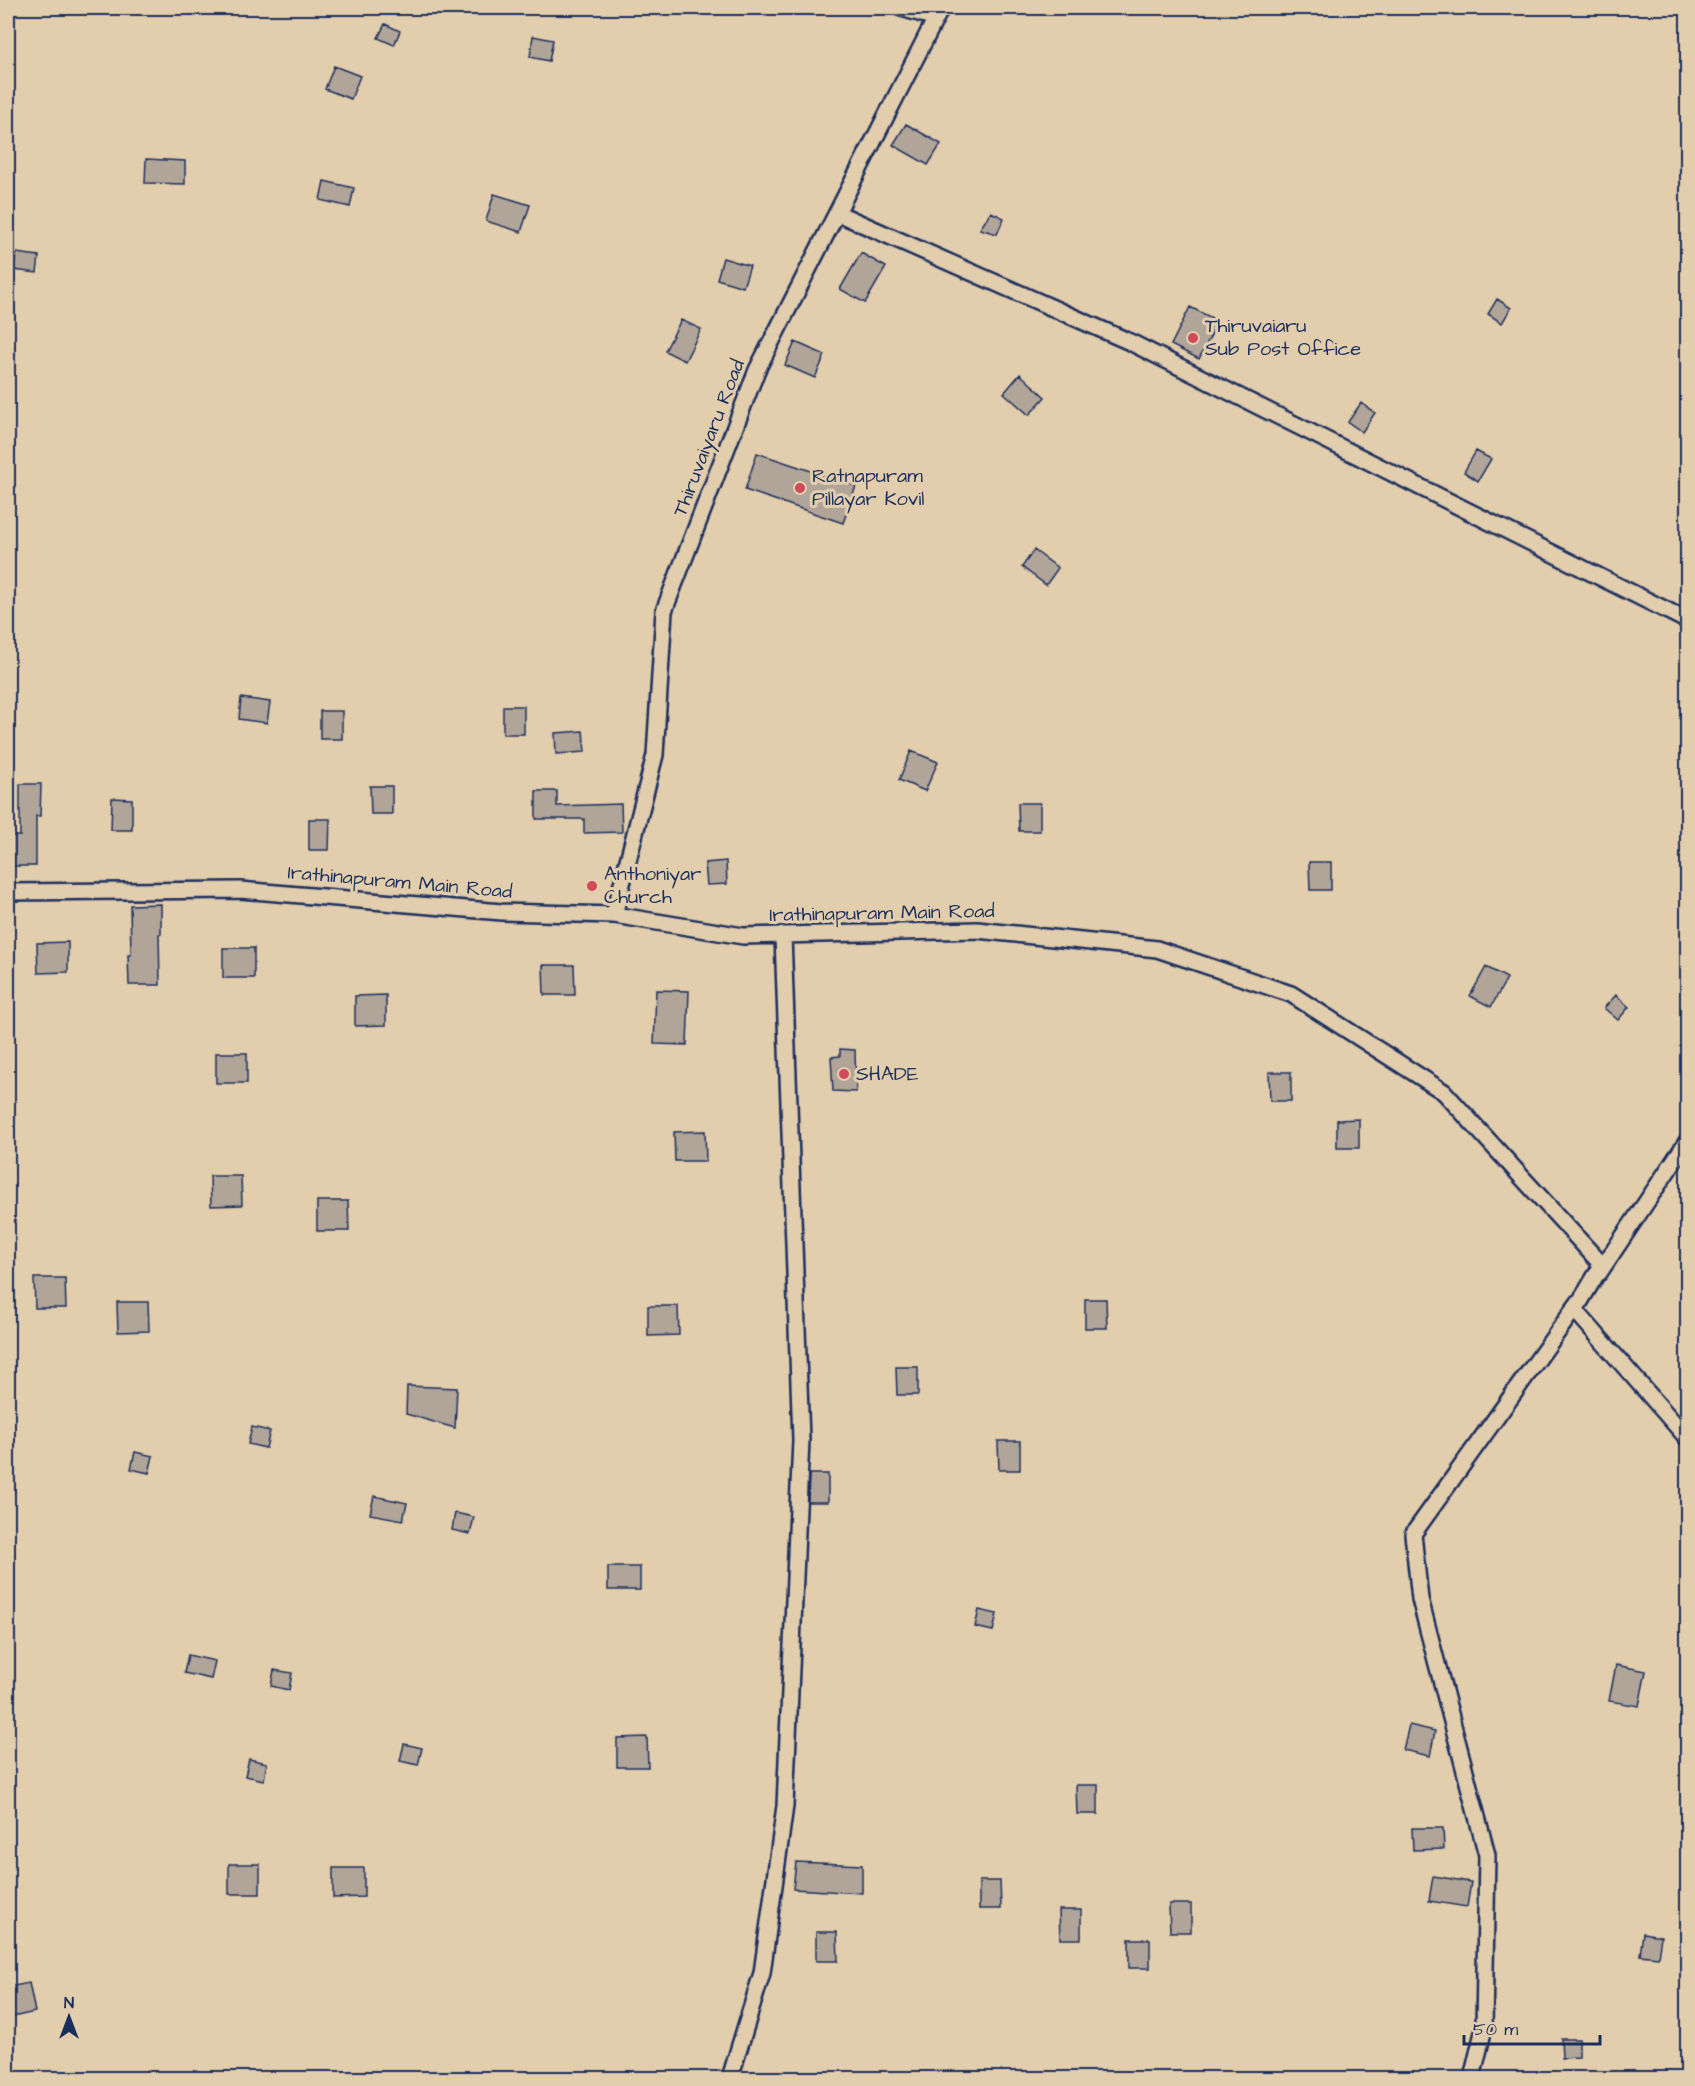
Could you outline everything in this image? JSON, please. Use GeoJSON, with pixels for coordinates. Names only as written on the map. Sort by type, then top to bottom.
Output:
{"type":"FeatureCollection","features":[{"type":"Feature","properties":{"kind":"street"},"geometry":{"type":"LineString","coordinates":[[901,8],[938,13]]}},
{"type":"Feature","properties":{"kind":"street","name":"Thiruvaiyaru Road"},"geometry":{"type":"LineString","coordinates":[[614,915],[655,755],[664,611],[757,370],[938,13]]}},
{"type":"Feature","properties":{"kind":"street"},"geometry":{"type":"LineString","coordinates":[[837,213],[1130,342],[1688,621]]}},
{"type":"Feature","properties":{"kind":"street","name":"Irathinapuram Main Road"},"geometry":{"type":"LineString","coordinates":[[8,892],[240,890],[502,912],[614,915],[742,936],[977,930],[1157,949],[1291,994],[1444,1092],[1602,1265],[1575,1310],[1688,1439]]}},
{"type":"Feature","properties":{"kind":"street"},"geometry":{"type":"LineString","coordinates":[[730,2079],[762,1973],[785,1806],[801,1440],[783,936]]}},
{"type":"Feature","properties":{"kind":"street"},"geometry":{"type":"LineString","coordinates":[[1472,2079],[1484,2028],[1487,1855],[1420,1599],[1413,1534],[1586,1292],[1688,1140]]}},
{"type":"Feature","properties":{"kind":"building"},"geometry":{"type":"Polygon","coordinates":[[[385,24],[400,31],[394,45],[378,38],[385,24]]]}},
{"type":"Feature","properties":{"kind":"building"},"geometry":{"type":"Polygon","coordinates":[[[533,36],[553,40],[549,61],[530,57],[533,36]]]}},
{"type":"Feature","properties":{"kind":"building"},"geometry":{"type":"Polygon","coordinates":[[[334,66],[360,76],[351,99],[325,89],[334,66]]]}},
{"type":"Feature","properties":{"kind":"building"},"geometry":{"type":"Polygon","coordinates":[[[906,124],[941,144],[928,165],[893,145],[906,124]]]}},
{"type":"Feature","properties":{"kind":"building"},"geometry":{"type":"Polygon","coordinates":[[[146,159],[185,161],[185,184],[145,183],[146,159]]]}},
{"type":"Feature","properties":{"kind":"building"},"geometry":{"type":"Polygon","coordinates":[[[324,181],[354,188],[350,207],[320,200],[324,181]]]}},
{"type":"Feature","properties":{"kind":"building"},"geometry":{"type":"Polygon","coordinates":[[[494,194],[530,205],[521,232],[486,221],[494,194]]]}},
{"type":"Feature","properties":{"kind":"building"},"geometry":{"type":"Polygon","coordinates":[[[991,212],[1004,218],[997,234],[980,229],[991,212]]]}},
{"type":"Feature","properties":{"kind":"building"},"geometry":{"type":"Polygon","coordinates":[[[16,253],[39,256],[37,273],[14,270],[16,253]]]}},
{"type":"Feature","properties":{"kind":"building"},"geometry":{"type":"Polygon","coordinates":[[[861,253],[886,267],[865,303],[840,289],[861,253]]]}},
{"type":"Feature","properties":{"kind":"building"},"geometry":{"type":"Polygon","coordinates":[[[723,258],[750,266],[743,287],[717,279],[723,258]]]}},
{"type":"Feature","properties":{"kind":"building"},"geometry":{"type":"Polygon","coordinates":[[[1497,299],[1511,308],[1502,323],[1488,314],[1497,299]]]}},
{"type":"Feature","properties":{"kind":"building"},"geometry":{"type":"Polygon","coordinates":[[[1190,307],[1218,321],[1199,359],[1171,345],[1190,307]]]}},
{"type":"Feature","properties":{"kind":"building"},"geometry":{"type":"Polygon","coordinates":[[[681,320],[701,329],[685,361],[665,351],[681,320]]]}},
{"type":"Feature","properties":{"kind":"building"},"geometry":{"type":"Polygon","coordinates":[[[795,342],[825,355],[815,378],[785,365],[795,342]]]}},
{"type":"Feature","properties":{"kind":"building"},"geometry":{"type":"Polygon","coordinates":[[[1020,374],[1045,397],[1029,415],[1004,393],[1020,374]]]}},
{"type":"Feature","properties":{"kind":"building"},"geometry":{"type":"Polygon","coordinates":[[[1361,403],[1375,413],[1362,432],[1348,422],[1361,403]]]}},
{"type":"Feature","properties":{"kind":"building"},"geometry":{"type":"Polygon","coordinates":[[[1476,451],[1491,459],[1478,481],[1464,472],[1476,451]]]}},
{"type":"Feature","properties":{"kind":"building","name":"Ratnapuram Pillayar Kovil"},"geometry":{"type":"Polygon","coordinates":[[[757,453],[856,486],[843,523],[745,490],[757,453]]]}},
{"type":"Feature","properties":{"kind":"building"},"geometry":{"type":"Polygon","coordinates":[[[1034,550],[1058,568],[1046,585],[1022,567],[1034,550]]]}},
{"type":"Feature","properties":{"kind":"building"},"geometry":{"type":"Polygon","coordinates":[[[241,698],[270,702],[267,723],[239,719],[241,698]]]}},
{"type":"Feature","properties":{"kind":"building"},"geometry":{"type":"Polygon","coordinates":[[[503,706],[524,706],[524,734],[503,734],[503,706]]]}},
{"type":"Feature","properties":{"kind":"building"},"geometry":{"type":"Polygon","coordinates":[[[320,711],[342,711],[342,739],[320,739],[320,711]]]}},
{"type":"Feature","properties":{"kind":"building"},"geometry":{"type":"Polygon","coordinates":[[[583,731],[585,752],[556,754],[555,733],[583,731]]]}},
{"type":"Feature","properties":{"kind":"building"},"geometry":{"type":"Polygon","coordinates":[[[911,751],[938,762],[925,791],[899,780],[911,751]]]}},
{"type":"Feature","properties":{"kind":"building"},"geometry":{"type":"Polygon","coordinates":[[[20,784],[41,784],[40,816],[36,816],[36,866],[8,866],[8,836],[20,836],[20,784]]]}},
{"type":"Feature","properties":{"kind":"building"},"geometry":{"type":"Polygon","coordinates":[[[370,786],[392,786],[392,814],[371,814],[370,786]]]}},
{"type":"Feature","properties":{"kind":"building"},"geometry":{"type":"Polygon","coordinates":[[[536,791],[557,791],[557,806],[621,804],[622,832],[584,833],[584,819],[536,819],[536,791]]]}},
{"type":"Feature","properties":{"kind":"building"},"geometry":{"type":"Polygon","coordinates":[[[112,798],[132,799],[132,830],[111,830],[112,798]]]}},
{"type":"Feature","properties":{"kind":"building"},"geometry":{"type":"Polygon","coordinates":[[[1018,803],[1040,803],[1040,831],[1019,831],[1018,803]]]}},
{"type":"Feature","properties":{"kind":"building"},"geometry":{"type":"Polygon","coordinates":[[[309,819],[330,819],[329,850],[309,850],[309,819]]]}},
{"type":"Feature","properties":{"kind":"building"},"geometry":{"type":"Polygon","coordinates":[[[726,861],[727,884],[707,885],[705,863],[726,861]]]}},
{"type":"Feature","properties":{"kind":"building"},"geometry":{"type":"Polygon","coordinates":[[[1309,862],[1331,862],[1331,890],[1310,890],[1309,862]]]}},
{"type":"Feature","properties":{"kind":"building"},"geometry":{"type":"Polygon","coordinates":[[[161,904],[160,985],[129,985],[130,905],[161,904]]]}},
{"type":"Feature","properties":{"kind":"building"},"geometry":{"type":"Polygon","coordinates":[[[68,942],[68,972],[38,973],[37,943],[68,942]]]}},
{"type":"Feature","properties":{"kind":"building"},"geometry":{"type":"Polygon","coordinates":[[[223,948],[254,948],[254,978],[223,978],[223,948]]]}},
{"type":"Feature","properties":{"kind":"building"},"geometry":{"type":"Polygon","coordinates":[[[543,965],[574,965],[575,995],[544,995],[543,965]]]}},
{"type":"Feature","properties":{"kind":"building"},"geometry":{"type":"Polygon","coordinates":[[[1486,967],[1507,978],[1491,1007],[1470,996],[1486,967]]]}},
{"type":"Feature","properties":{"kind":"building"},"geometry":{"type":"Polygon","coordinates":[[[656,990],[689,991],[687,1045],[654,1044],[656,990]]]}},
{"type":"Feature","properties":{"kind":"building"},"geometry":{"type":"Polygon","coordinates":[[[386,995],[386,1025],[355,1026],[355,996],[386,995]]]}},
{"type":"Feature","properties":{"kind":"building"},"geometry":{"type":"Polygon","coordinates":[[[1616,995],[1629,1007],[1618,1020],[1604,1008],[1616,995]]]}},
{"type":"Feature","properties":{"kind":"building","name":"SHADE"},"geometry":{"type":"Polygon","coordinates":[[[840,1049],[855,1050],[856,1092],[833,1091],[831,1057],[840,1056],[840,1049]]]}},
{"type":"Feature","properties":{"kind":"building"},"geometry":{"type":"Polygon","coordinates":[[[216,1053],[247,1053],[247,1083],[216,1083],[216,1053]]]}},
{"type":"Feature","properties":{"kind":"building"},"geometry":{"type":"Polygon","coordinates":[[[1269,1072],[1291,1072],[1291,1101],[1270,1101],[1269,1072]]]}},
{"type":"Feature","properties":{"kind":"building"},"geometry":{"type":"Polygon","coordinates":[[[1359,1119],[1359,1148],[1337,1148],[1337,1120],[1359,1119]]]}},
{"type":"Feature","properties":{"kind":"building"},"geometry":{"type":"Polygon","coordinates":[[[705,1131],[706,1161],[675,1161],[674,1132],[705,1131]]]}},
{"type":"Feature","properties":{"kind":"building"},"geometry":{"type":"Polygon","coordinates":[[[210,1176],[241,1176],[242,1205],[211,1206],[210,1176]]]}},
{"type":"Feature","properties":{"kind":"building"},"geometry":{"type":"Polygon","coordinates":[[[317,1201],[348,1201],[349,1231],[317,1231],[317,1201]]]}},
{"type":"Feature","properties":{"kind":"building"},"geometry":{"type":"Polygon","coordinates":[[[34,1278],[65,1278],[66,1308],[35,1308],[34,1278]]]}},
{"type":"Feature","properties":{"kind":"building"},"geometry":{"type":"Polygon","coordinates":[[[1085,1299],[1106,1299],[1107,1328],[1085,1328],[1085,1299]]]}},
{"type":"Feature","properties":{"kind":"building"},"geometry":{"type":"Polygon","coordinates":[[[117,1302],[148,1302],[149,1331],[118,1332],[117,1302]]]}},
{"type":"Feature","properties":{"kind":"building"},"geometry":{"type":"Polygon","coordinates":[[[648,1306],[678,1306],[679,1335],[648,1336],[648,1306]]]}},
{"type":"Feature","properties":{"kind":"building"},"geometry":{"type":"Polygon","coordinates":[[[896,1367],[918,1367],[918,1395],[897,1395],[896,1367]]]}},
{"type":"Feature","properties":{"kind":"building"},"geometry":{"type":"Polygon","coordinates":[[[407,1386],[457,1388],[455,1428],[406,1414],[407,1386]]]}},
{"type":"Feature","properties":{"kind":"building"},"geometry":{"type":"Polygon","coordinates":[[[252,1427],[270,1431],[266,1448],[248,1444],[252,1427]]]}},
{"type":"Feature","properties":{"kind":"building"},"geometry":{"type":"Polygon","coordinates":[[[998,1441],[1020,1441],[1020,1470],[999,1470],[998,1441]]]}},
{"type":"Feature","properties":{"kind":"building"},"geometry":{"type":"Polygon","coordinates":[[[135,1452],[153,1456],[149,1473],[131,1469],[135,1452]]]}},
{"type":"Feature","properties":{"kind":"building"},"geometry":{"type":"Polygon","coordinates":[[[809,1474],[828,1474],[828,1502],[808,1502],[809,1474]]]}},
{"type":"Feature","properties":{"kind":"building"},"geometry":{"type":"Polygon","coordinates":[[[374,1496],[407,1503],[403,1520],[370,1514],[374,1496]]]}},
{"type":"Feature","properties":{"kind":"building"},"geometry":{"type":"Polygon","coordinates":[[[455,1513],[474,1517],[470,1534],[452,1530],[455,1513]]]}},
{"type":"Feature","properties":{"kind":"building"},"geometry":{"type":"Polygon","coordinates":[[[608,1567],[640,1567],[640,1590],[608,1590],[608,1567]]]}},
{"type":"Feature","properties":{"kind":"building"},"geometry":{"type":"Polygon","coordinates":[[[979,1610],[997,1614],[993,1631],[975,1627],[979,1610]]]}},
{"type":"Feature","properties":{"kind":"building"},"geometry":{"type":"Polygon","coordinates":[[[188,1655],[215,1661],[211,1679],[184,1673],[188,1655]]]}},
{"type":"Feature","properties":{"kind":"building"},"geometry":{"type":"Polygon","coordinates":[[[1616,1665],[1646,1671],[1639,1706],[1609,1701],[1616,1665]]]}},
{"type":"Feature","properties":{"kind":"building"},"geometry":{"type":"Polygon","coordinates":[[[274,1670],[292,1673],[289,1690],[271,1686],[274,1670]]]}},
{"type":"Feature","properties":{"kind":"building"},"geometry":{"type":"Polygon","coordinates":[[[1409,1725],[1435,1731],[1430,1756],[1403,1750],[1409,1725]]]}},
{"type":"Feature","properties":{"kind":"building"},"geometry":{"type":"Polygon","coordinates":[[[647,1737],[648,1767],[617,1767],[617,1738],[647,1737]]]}},
{"type":"Feature","properties":{"kind":"building"},"geometry":{"type":"Polygon","coordinates":[[[404,1744],[422,1748],[418,1765],[400,1761],[404,1744]]]}},
{"type":"Feature","properties":{"kind":"building"},"geometry":{"type":"Polygon","coordinates":[[[249,1759],[267,1763],[264,1780],[245,1776],[249,1759]]]}},
{"type":"Feature","properties":{"kind":"building"},"geometry":{"type":"Polygon","coordinates":[[[1076,1785],[1098,1785],[1098,1814],[1077,1814],[1076,1785]]]}},
{"type":"Feature","properties":{"kind":"building"},"geometry":{"type":"Polygon","coordinates":[[[1412,1828],[1443,1828],[1444,1849],[1413,1850],[1412,1828]]]}},
{"type":"Feature","properties":{"kind":"building"},"geometry":{"type":"Polygon","coordinates":[[[796,1862],[862,1865],[862,1893],[793,1889],[796,1862]]]}},
{"type":"Feature","properties":{"kind":"building"},"geometry":{"type":"Polygon","coordinates":[[[229,1864],[260,1864],[260,1894],[229,1894],[229,1864]]]}},
{"type":"Feature","properties":{"kind":"building"},"geometry":{"type":"Polygon","coordinates":[[[333,1868],[364,1868],[364,1897],[333,1898],[333,1868]]]}},
{"type":"Feature","properties":{"kind":"building"},"geometry":{"type":"Polygon","coordinates":[[[1433,1876],[1471,1882],[1467,1907],[1429,1901],[1433,1876]]]}},
{"type":"Feature","properties":{"kind":"building"},"geometry":{"type":"Polygon","coordinates":[[[979,1881],[1000,1881],[1001,1909],[979,1909],[979,1881]]]}},
{"type":"Feature","properties":{"kind":"building"},"geometry":{"type":"Polygon","coordinates":[[[1169,1904],[1191,1904],[1191,1932],[1170,1932],[1169,1904]]]}},
{"type":"Feature","properties":{"kind":"building"},"geometry":{"type":"Polygon","coordinates":[[[1059,1910],[1081,1910],[1081,1939],[1060,1939],[1059,1910]]]}},
{"type":"Feature","properties":{"kind":"building"},"geometry":{"type":"Polygon","coordinates":[[[816,1932],[837,1932],[838,1961],[816,1961],[816,1932]]]}},
{"type":"Feature","properties":{"kind":"building"},"geometry":{"type":"Polygon","coordinates":[[[1643,1933],[1661,1936],[1658,1957],[1640,1955],[1643,1933]]]}},
{"type":"Feature","properties":{"kind":"building"},"geometry":{"type":"Polygon","coordinates":[[[1129,1939],[1150,1939],[1150,1968],[1129,1968],[1129,1939]]]}},
{"type":"Feature","properties":{"kind":"building"},"geometry":{"type":"Polygon","coordinates":[[[29,1983],[35,2012],[8,2018],[8,1987],[29,1983]]]}},
{"type":"Feature","properties":{"kind":"building"},"geometry":{"type":"Polygon","coordinates":[[[1561,2039],[1579,2039],[1579,2057],[1562,2058],[1561,2039]]]}},
{"type":"Feature","properties":{"kind":"place","name":"Thiruvaiaru Sub Post Office"},"geometry":{"type":"Point","coordinates":[1193,338]}},
{"type":"Feature","properties":{"kind":"place","name":"Ratnapuram Pillayar Kovil"},"geometry":{"type":"Point","coordinates":[800,488]}},
{"type":"Feature","properties":{"kind":"place","name":"Anthoniyar Church"},"geometry":{"type":"Point","coordinates":[592,886]}},
{"type":"Feature","properties":{"kind":"place","name":"SHADE"},"geometry":{"type":"Point","coordinates":[844,1074]}}]}
